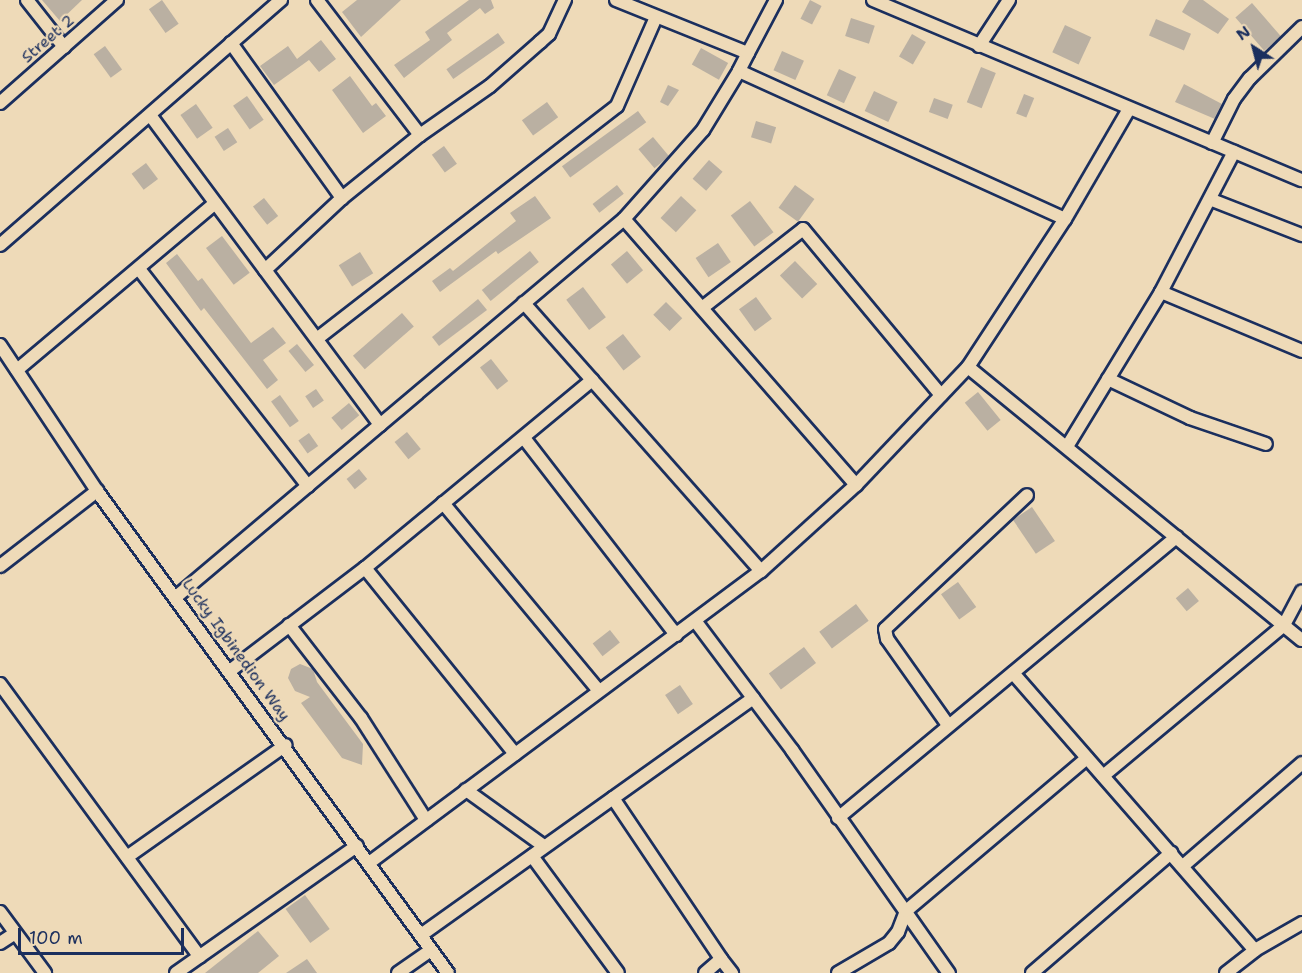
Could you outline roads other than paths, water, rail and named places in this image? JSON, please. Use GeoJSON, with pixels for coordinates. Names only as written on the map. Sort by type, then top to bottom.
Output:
{"type":"FeatureCollection","features":[{"type":"Feature","properties":{"kind":"street"},"geometry":{"type":"LineString","coordinates":[[27,0],[64,47]]}},
{"type":"Feature","properties":{"kind":"street","name":"Street 2"},"geometry":{"type":"LineString","coordinates":[[0,103],[117,0]]}},
{"type":"Feature","properties":{"kind":"street"},"geometry":{"type":"LineString","coordinates":[[0,245],[281,0]]}},
{"type":"Feature","properties":{"kind":"street"},"geometry":{"type":"LineString","coordinates":[[317,0],[420,135]]}},
{"type":"Feature","properties":{"kind":"street"},"geometry":{"type":"LineString","coordinates":[[265,270],[342,198],[420,135],[490,86],[549,34],[565,0]]}},
{"type":"Feature","properties":{"kind":"street"},"geometry":{"type":"LineString","coordinates":[[616,0],[748,53]]}},
{"type":"Feature","properties":{"kind":"street"},"geometry":{"type":"LineString","coordinates":[[176,597],[624,219],[703,130],[739,71],[776,0]]}},
{"type":"Feature","properties":{"kind":"street"},"geometry":{"type":"LineString","coordinates":[[873,0],[1302,180]]}},
{"type":"Feature","properties":{"kind":"street"},"geometry":{"type":"LineString","coordinates":[[980,46],[1009,0]]}},
{"type":"Feature","properties":{"kind":"street"},"geometry":{"type":"LineString","coordinates":[[318,338],[617,106],[656,17]]}},
{"type":"Feature","properties":{"kind":"street"},"geometry":{"type":"LineString","coordinates":[[1212,143],[1234,99],[1250,78],[1302,27]]}},
{"type":"Feature","properties":{"kind":"street"},"geometry":{"type":"LineString","coordinates":[[231,43],[342,198]]}},
{"type":"Feature","properties":{"kind":"street"},"geometry":{"type":"LineString","coordinates":[[739,71],[1065,219]]}},
{"type":"Feature","properties":{"kind":"street"},"geometry":{"type":"LineString","coordinates":[[369,862],[696,622],[761,571],[856,485],[968,367],[1065,219],[1129,108]]}},
{"type":"Feature","properties":{"kind":"street"},"geometry":{"type":"LineString","coordinates":[[150,115],[318,338],[380,425]]}},
{"type":"Feature","properties":{"kind":"street"},"geometry":{"type":"LineString","coordinates":[[1068,445],[1161,292],[1212,200],[1234,152]]}},
{"type":"Feature","properties":{"kind":"street"},"geometry":{"type":"LineString","coordinates":[[1212,200],[1302,235]]}},
{"type":"Feature","properties":{"kind":"street"},"geometry":{"type":"LineString","coordinates":[[17,370],[216,203]]}},
{"type":"Feature","properties":{"kind":"street"},"geometry":{"type":"LineString","coordinates":[[624,219],[856,485]]}},
{"type":"Feature","properties":{"kind":"street"},"geometry":{"type":"LineString","coordinates":[[702,308],[803,229],[941,395]]}},
{"type":"Feature","properties":{"kind":"street"},"geometry":{"type":"LineString","coordinates":[[139,269],[308,486]]}},
{"type":"Feature","properties":{"kind":"street"},"geometry":{"type":"LineString","coordinates":[[1161,292],[1302,351]]}},
{"type":"Feature","properties":{"kind":"street"},"geometry":{"type":"LineString","coordinates":[[524,303],[761,571]]}},
{"type":"Feature","properties":{"kind":"street","name":"Lucky Igbinedion Way"},"geometry":{"type":"LineString","coordinates":[[0,345],[98,491],[231,670],[448,973]]}},
{"type":"Feature","properties":{"kind":"street"},"geometry":{"type":"LineString","coordinates":[[968,367],[1068,445],[1302,640]]}},
{"type":"Feature","properties":{"kind":"street"},"geometry":{"type":"LineString","coordinates":[[1108,379],[1190,418],[1266,444]]}},
{"type":"Feature","properties":{"kind":"street"},"geometry":{"type":"LineString","coordinates":[[231,670],[365,568],[592,380]]}},
{"type":"Feature","properties":{"kind":"street"},"geometry":{"type":"LineString","coordinates":[[524,438],[676,635]]}},
{"type":"Feature","properties":{"kind":"street"},"geometry":{"type":"LineString","coordinates":[[0,566],[98,491]]}},
{"type":"Feature","properties":{"kind":"street"},"geometry":{"type":"LineString","coordinates":[[948,725],[887,639],[885,629],[1027,495]]}},
{"type":"Feature","properties":{"kind":"street"},"geometry":{"type":"LineString","coordinates":[[443,503],[599,691]]}},
{"type":"Feature","properties":{"kind":"street"},"geometry":{"type":"LineString","coordinates":[[838,818],[1176,537]]}},
{"type":"Feature","properties":{"kind":"street"},"geometry":{"type":"LineString","coordinates":[[365,568],[515,754]]}},
{"type":"Feature","properties":{"kind":"street"},"geometry":{"type":"LineString","coordinates":[[1103,776],[1284,625],[1302,591]]}},
{"type":"Feature","properties":{"kind":"street"},"geometry":{"type":"LineString","coordinates":[[696,622],[753,698],[949,973]]}},
{"type":"Feature","properties":{"kind":"street"},"geometry":{"type":"LineString","coordinates":[[290,625],[362,718],[426,820]]}},
{"type":"Feature","properties":{"kind":"street"},"geometry":{"type":"LineString","coordinates":[[1013,673],[1184,865],[1255,950]]}},
{"type":"Feature","properties":{"kind":"street"},"geometry":{"type":"LineString","coordinates":[[0,684],[200,957]]}},
{"type":"Feature","properties":{"kind":"street"},"geometry":{"type":"LineString","coordinates":[[421,935],[753,698]]}},
{"type":"Feature","properties":{"kind":"street"},"geometry":{"type":"LineString","coordinates":[[127,857],[286,746]]}},
{"type":"Feature","properties":{"kind":"street"},"geometry":{"type":"LineString","coordinates":[[838,973],[889,943],[898,932],[906,912],[1087,758]]}},
{"type":"Feature","properties":{"kind":"street"},"geometry":{"type":"LineString","coordinates":[[1184,865],[1302,764]]}},
{"type":"Feature","properties":{"kind":"street"},"geometry":{"type":"LineString","coordinates":[[466,790],[544,846]]}},
{"type":"Feature","properties":{"kind":"street"},"geometry":{"type":"LineString","coordinates":[[613,798],[732,973]]}},
{"type":"Feature","properties":{"kind":"street"},"geometry":{"type":"LineString","coordinates":[[176,973],[357,846]]}},
{"type":"Feature","properties":{"kind":"street"},"geometry":{"type":"LineString","coordinates":[[1032,973],[1171,853]]}},
{"type":"Feature","properties":{"kind":"street"},"geometry":{"type":"LineString","coordinates":[[532,856],[618,973]]}},
{"type":"Feature","properties":{"kind":"street"},"geometry":{"type":"LineString","coordinates":[[0,912],[45,973]]}},
{"type":"Feature","properties":{"kind":"street"},"geometry":{"type":"LineString","coordinates":[[1226,973],[1255,950],[1302,923]]}},
{"type":"Feature","properties":{"kind":"street"},"geometry":{"type":"LineString","coordinates":[[0,943],[14,934]]}},
{"type":"Feature","properties":{"kind":"street"},"geometry":{"type":"LineString","coordinates":[[398,973],[431,950]]}},
{"type":"Feature","properties":{"kind":"street"},"geometry":{"type":"LineString","coordinates":[[705,973],[722,959]]}}]}
